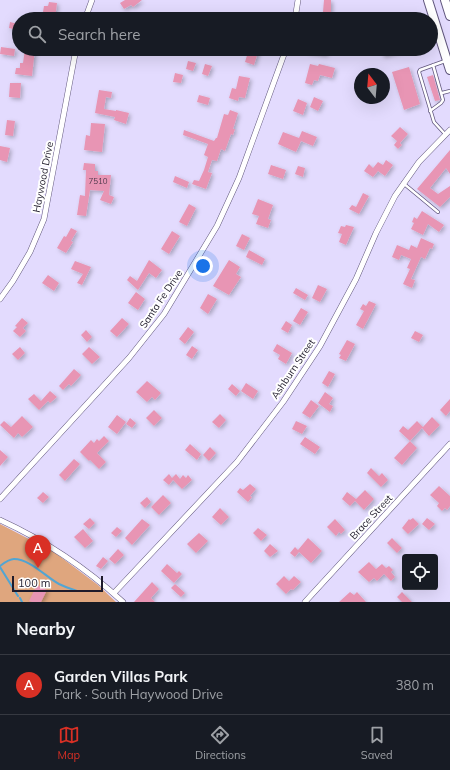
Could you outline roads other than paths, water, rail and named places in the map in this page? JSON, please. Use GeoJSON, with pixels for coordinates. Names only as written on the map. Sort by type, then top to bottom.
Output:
{"type":"FeatureCollection","features":[{"type":"Feature","properties":{"kind":"main road"},"geometry":{"type":"LineString","coordinates":[[428,0],[432,12]]}},
{"type":"Feature","properties":{"kind":"main road"},"geometry":{"type":"LineString","coordinates":[[438,30],[448,59],[450,70]]}},
{"type":"Feature","properties":{"kind":"street"},"geometry":{"type":"LineString","coordinates":[[88,12],[92,0]]}},
{"type":"Feature","properties":{"kind":"street"},"geometry":{"type":"LineString","coordinates":[[296,12],[298,0]]}},
{"type":"Feature","properties":{"kind":"street","name":"Haywood Drive"},"geometry":{"type":"LineString","coordinates":[[0,299],[13,281],[30,252],[44,219],[75,56]]}},
{"type":"Feature","properties":{"kind":"street","name":"Santa Fe Drive"},"geometry":{"type":"LineString","coordinates":[[0,499],[129,358],[164,314],[217,226],[239,178],[283,56]]}},
{"type":"Feature","properties":{"kind":"street","name":"Ashburn Street"},"geometry":{"type":"LineString","coordinates":[[114,593],[236,462],[283,402],[320,346],[356,279],[376,233],[395,196],[419,162],[448,132]]}},
{"type":"Feature","properties":{"kind":"street","name":"Brace Street"},"geometry":{"type":"LineString","coordinates":[[305,602],[450,444]]}},
{"type":"Feature","properties":{"kind":"street"},"geometry":{"type":"LineString","coordinates":[[0,520],[25,531],[62,553],[88,571],[124,602]]}},
{"type":"Feature","properties":{"kind":"lane"},"geometry":{"type":"LineString","coordinates":[[448,59],[420,70],[419,72],[434,122],[448,132]]}},
{"type":"Feature","properties":{"kind":"lane"},"geometry":{"type":"LineString","coordinates":[[430,111],[443,100],[433,65]]}},
{"type":"Feature","properties":{"kind":"lane"},"geometry":{"type":"LineString","coordinates":[[442,93],[450,91]]}},
{"type":"Feature","properties":{"kind":"lane"},"geometry":{"type":"LineString","coordinates":[[403,183],[438,212]]}},
{"type":"Feature","properties":{"kind":"waterway"},"geometry":{"type":"LineString","coordinates":[[0,566],[10,560],[20,560],[32,565],[59,584],[77,591]]}},
{"type":"Feature","properties":{"kind":"waterway"},"geometry":{"type":"LineString","coordinates":[[0,567],[18,596]]}},
{"type":"Feature","properties":{"kind":"waterway"},"geometry":{"type":"LineString","coordinates":[[20,598],[22,602]]}},
{"type":"Feature","properties":{"kind":"place","name":"Garden Villas Park"},"geometry":{"type":"Point","coordinates":[38,568]}}]}
